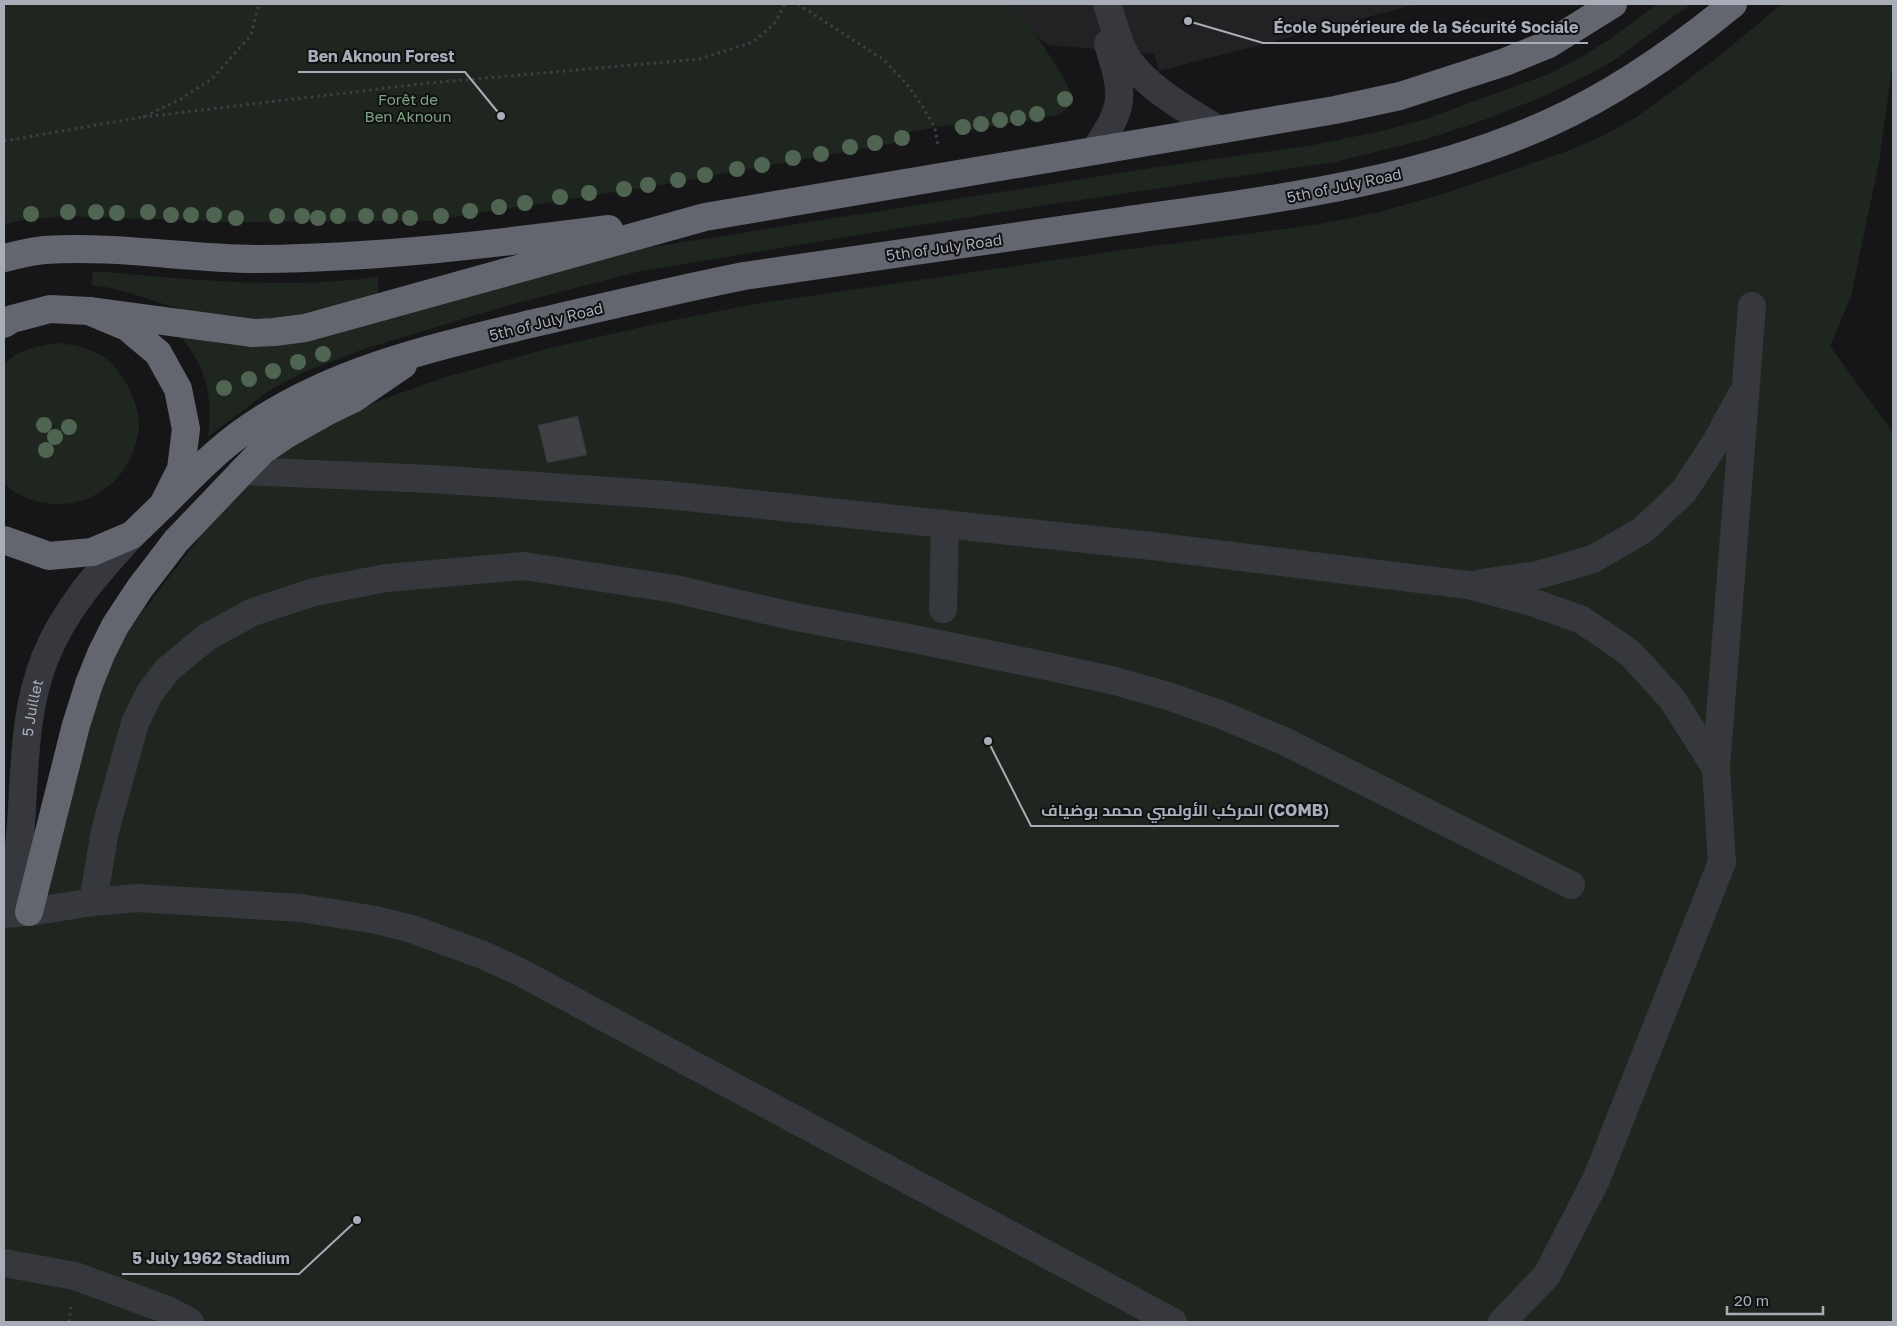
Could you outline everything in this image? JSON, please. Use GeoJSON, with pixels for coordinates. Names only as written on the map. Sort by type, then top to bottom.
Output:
{"type":"FeatureCollection","features":[{"type":"Feature","properties":{"kind":"highway"},"geometry":{"type":"LineString","coordinates":[[4,258],[44,250],[125,251],[258,259],[362,256],[510,242],[705,217],[1334,110],[1400,96],[1504,62],[1549,44],[1613,4]]}},
{"type":"Feature","properties":{"kind":"highway","name":"5th of July Road"},"geometry":{"type":"LineString","coordinates":[[132,535],[224,446],[257,422],[294,400],[382,362],[423,350],[664,292],[744,276],[1310,194],[1425,167],[1481,150],[1549,123],[1582,107],[1654,63],[1733,4]]}},
{"type":"Feature","properties":{"kind":"highway"},"geometry":{"type":"LineString","coordinates":[[4,324],[12,318],[50,309],[89,311],[254,333],[305,328],[705,217]]}},
{"type":"Feature","properties":{"kind":"highway"},"geometry":{"type":"LineString","coordinates":[[89,311],[127,327],[158,353],[178,389],[186,429],[181,469],[163,505]]}},
{"type":"Feature","properties":{"kind":"highway"},"geometry":{"type":"LineString","coordinates":[[12,911],[101,654],[115,626],[140,588],[176,541],[262,451],[287,434],[353,399],[423,350]]}},
{"type":"Feature","properties":{"kind":"highway"},"geometry":{"type":"LineString","coordinates":[[5,542],[49,556],[92,552],[132,535]]}},
{"type":"Feature","properties":{"kind":"lane"},"geometry":{"type":"LineString","coordinates":[[1094,151],[1113,123],[1120,100],[1118,77],[1096,4]]}},
{"type":"Feature","properties":{"kind":"lane"},"geometry":{"type":"LineString","coordinates":[[1107,4],[1128,60],[1167,96],[1218,130]]}},
{"type":"Feature","properties":{"kind":"lane"},"geometry":{"type":"LineString","coordinates":[[1502,1322],[1547,1275],[1596,1180],[1722,862],[1716,768],[1752,306]]}},
{"type":"Feature","properties":{"kind":"lane"},"geometry":{"type":"LineString","coordinates":[[1468,585],[1538,575],[1593,559],[1643,530],[1684,491],[1716,442],[1746,386]]}},
{"type":"Feature","properties":{"kind":"lane"},"geometry":{"type":"LineString","coordinates":[[242,471],[423,479],[668,495],[1162,547],[1468,585],[1532,602],[1582,620],[1630,653],[1672,699],[1716,768]]}},
{"type":"Feature","properties":{"kind":"lane"},"geometry":{"type":"LineString","coordinates":[[943,609],[945,524]]}},
{"type":"Feature","properties":{"kind":"lane","name":"5 Juillet"},"geometry":{"type":"LineString","coordinates":[[12,911],[30,717],[36,686],[45,657],[68,614],[96,574],[132,535]]}},
{"type":"Feature","properties":{"kind":"lane"},"geometry":{"type":"LineString","coordinates":[[93,902],[104,831],[135,723],[149,694],[167,670],[207,637],[253,612],[314,592],[386,578],[524,566],[675,589],[796,617],[1042,665],[1115,681],[1168,696],[1222,715],[1284,741],[1571,886]]}},
{"type":"Feature","properties":{"kind":"lane"},"geometry":{"type":"LineString","coordinates":[[12,911],[136,898],[301,908],[376,920],[448,941],[518,971],[1173,1322]]}},
{"type":"Feature","properties":{"kind":"lane"},"geometry":{"type":"LineString","coordinates":[[4,1263],[75,1276],[170,1311],[190,1322]]}},
{"type":"Feature","properties":{"kind":"path"},"geometry":{"type":"LineString","coordinates":[[143,117],[179,100],[212,79],[251,35],[259,4]]}},
{"type":"Feature","properties":{"kind":"path"},"geometry":{"type":"LineString","coordinates":[[4,141],[143,117],[429,83],[700,59],[753,42],[774,24],[785,4]]}},
{"type":"Feature","properties":{"kind":"path"},"geometry":{"type":"LineString","coordinates":[[798,4],[884,60],[906,83],[935,128],[944,176]]}},
{"type":"Feature","properties":{"kind":"shaded area"},"geometry":{"type":"Polygon","coordinates":[[[1013,4],[1418,4],[1159,71],[1154,54],[1049,45],[1038,38],[1013,4]]]}},
{"type":"Feature","properties":{"kind":"green space","name":"Forêt de Ben Aknoun"},"geometry":{"type":"Polygon","coordinates":[[[4,4],[1013,4],[1056,64],[1069,89],[1071,100],[1067,108],[1058,115],[958,132],[954,129],[953,124],[909,132],[910,137],[907,141],[666,184],[429,221],[237,222],[65,216],[16,221],[4,225],[4,4]]]}},
{"type":"Feature","properties":{"kind":"green space"},"geometry":{"type":"Polygon","coordinates":[[[1657,4],[1691,4],[1613,61],[1590,74],[1542,97],[1484,120],[1427,139],[1334,162],[994,213],[641,271],[502,307],[364,349],[302,373],[267,392],[208,437],[210,408],[206,383],[196,360],[180,336],[227,344],[252,345],[633,250],[1177,164],[1308,146],[1377,132],[1426,119],[1551,73],[1610,39],[1657,4]]]}},
{"type":"Feature","properties":{"kind":"green space"},"geometry":{"type":"Polygon","coordinates":[[[1782,4],[1893,4],[1893,60],[1879,162],[1851,296],[1830,346],[1893,433],[1893,1322],[4,1322],[4,878],[49,883],[75,765],[107,670],[124,636],[229,499],[255,472],[316,427],[383,399],[446,377],[550,348],[749,305],[1123,250],[1321,224],[1376,213],[1449,192],[1562,153],[1603,136],[1635,118],[1718,57],[1782,4]]]}},
{"type":"Feature","properties":{"kind":"green space"},"geometry":{"type":"Polygon","coordinates":[[[93,271],[200,280],[271,283],[307,283],[378,277],[378,296],[291,316],[248,319],[225,318],[188,311],[119,290],[91,285],[93,271]]]}},
{"type":"Feature","properties":{"kind":"green space"},"geometry":{"type":"Polygon","coordinates":[[[58,343],[88,349],[105,358],[113,365],[126,382],[134,400],[138,415],[139,431],[130,459],[123,471],[104,490],[92,497],[79,501],[51,504],[26,498],[4,483],[4,364],[22,352],[58,343]]]}},
{"type":"Feature","properties":{"kind":"building"},"geometry":{"type":"Polygon","coordinates":[[[578,416],[587,455],[547,463],[538,425],[578,416]]]}},
{"type":"Feature","properties":{"kind":"place","name":"École Supérieure de la Sécurité Sociale"},"geometry":{"type":"Point","coordinates":[1188,21]}},
{"type":"Feature","properties":{"kind":"place","name":"Ben Aknoun Forest"},"geometry":{"type":"Point","coordinates":[501,116]}},
{"type":"Feature","properties":{"kind":"place","name":"المركب الأولمبي محمد بوضياف (COMB)"},"geometry":{"type":"Point","coordinates":[988,741]}},
{"type":"Feature","properties":{"kind":"place","name":"5 July 1962 Stadium"},"geometry":{"type":"Point","coordinates":[357,1220]}}]}
